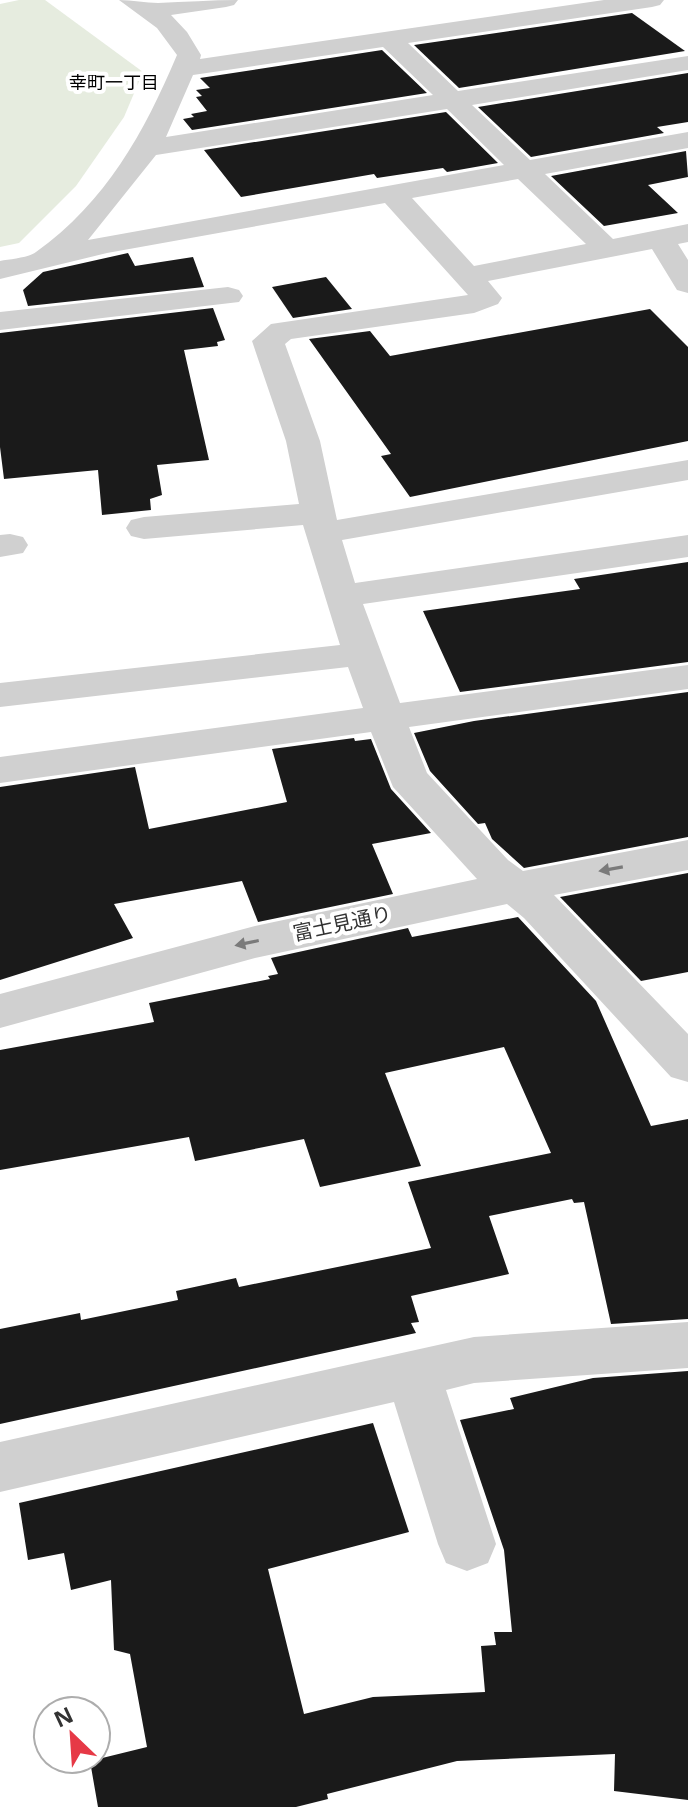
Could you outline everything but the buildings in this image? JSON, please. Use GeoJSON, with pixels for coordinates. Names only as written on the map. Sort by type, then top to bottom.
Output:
{"type":"FeatureCollection","features":[{"type":"Feature","properties":{"kind":"street"},"geometry":{"type":"LineString","coordinates":[[141,6],[226,0]]}},
{"type":"Feature","properties":{"kind":"street"},"geometry":{"type":"LineString","coordinates":[[517,0],[537,17]]}},
{"type":"Feature","properties":{"kind":"street"},"geometry":{"type":"LineString","coordinates":[[183,69],[652,0]]}},
{"type":"Feature","properties":{"kind":"street"},"geometry":{"type":"LineString","coordinates":[[0,301],[38,261],[83,230],[147,148],[164,116],[189,55],[181,37],[141,6]]}},
{"type":"Feature","properties":{"kind":"street"},"geometry":{"type":"LineString","coordinates":[[389,39],[605,247]]}},
{"type":"Feature","properties":{"kind":"street"},"geometry":{"type":"LineString","coordinates":[[147,148],[688,63]]}},
{"type":"Feature","properties":{"kind":"street"},"geometry":{"type":"LineString","coordinates":[[0,270],[107,244],[688,140]]}},
{"type":"Feature","properties":{"kind":"street"},"geometry":{"type":"LineString","coordinates":[[392,193],[487,298],[463,307],[282,331],[268,341],[303,441],[320,523],[341,596],[408,778],[493,870],[540,907],[688,1064]]}},
{"type":"Feature","properties":{"kind":"street"},"geometry":{"type":"LineString","coordinates":[[469,276],[605,247],[674,236],[688,284]]}},
{"type":"Feature","properties":{"kind":"street"},"geometry":{"type":"LineString","coordinates":[[0,321],[228,296]]}},
{"type":"Feature","properties":{"kind":"street"},"geometry":{"type":"LineString","coordinates":[[144,528],[320,523],[688,470]]}},
{"type":"Feature","properties":{"kind":"street"},"geometry":{"type":"LineString","coordinates":[[341,596],[688,546]]}},
{"type":"Feature","properties":{"kind":"street"},"geometry":{"type":"LineString","coordinates":[[0,695],[361,654]]}},
{"type":"Feature","properties":{"kind":"street"},"geometry":{"type":"LineString","coordinates":[[0,770],[688,677]]}},
{"type":"Feature","properties":{"kind":"street","name":"富士見通り"},"geometry":{"type":"LineString","coordinates":[[0,1011],[212,951],[514,886],[688,855]]}},
{"type":"Feature","properties":{"kind":"street"},"geometry":{"type":"LineString","coordinates":[[0,1467],[474,1360],[688,1345]]}},
{"type":"Feature","properties":{"kind":"street"},"geometry":{"type":"LineString","coordinates":[[413,1374],[467,1544]]}},
{"type":"Feature","properties":{"kind":"shaded area"},"geometry":{"type":"Polygon","coordinates":[[[45,0],[143,72],[124,117],[76,186],[19,243],[0,247],[0,4],[45,0]]]}},
{"type":"Feature","properties":{"kind":"district","name":"幸町一丁目"},"geometry":{"type":"Point","coordinates":[114,82]}}]}
